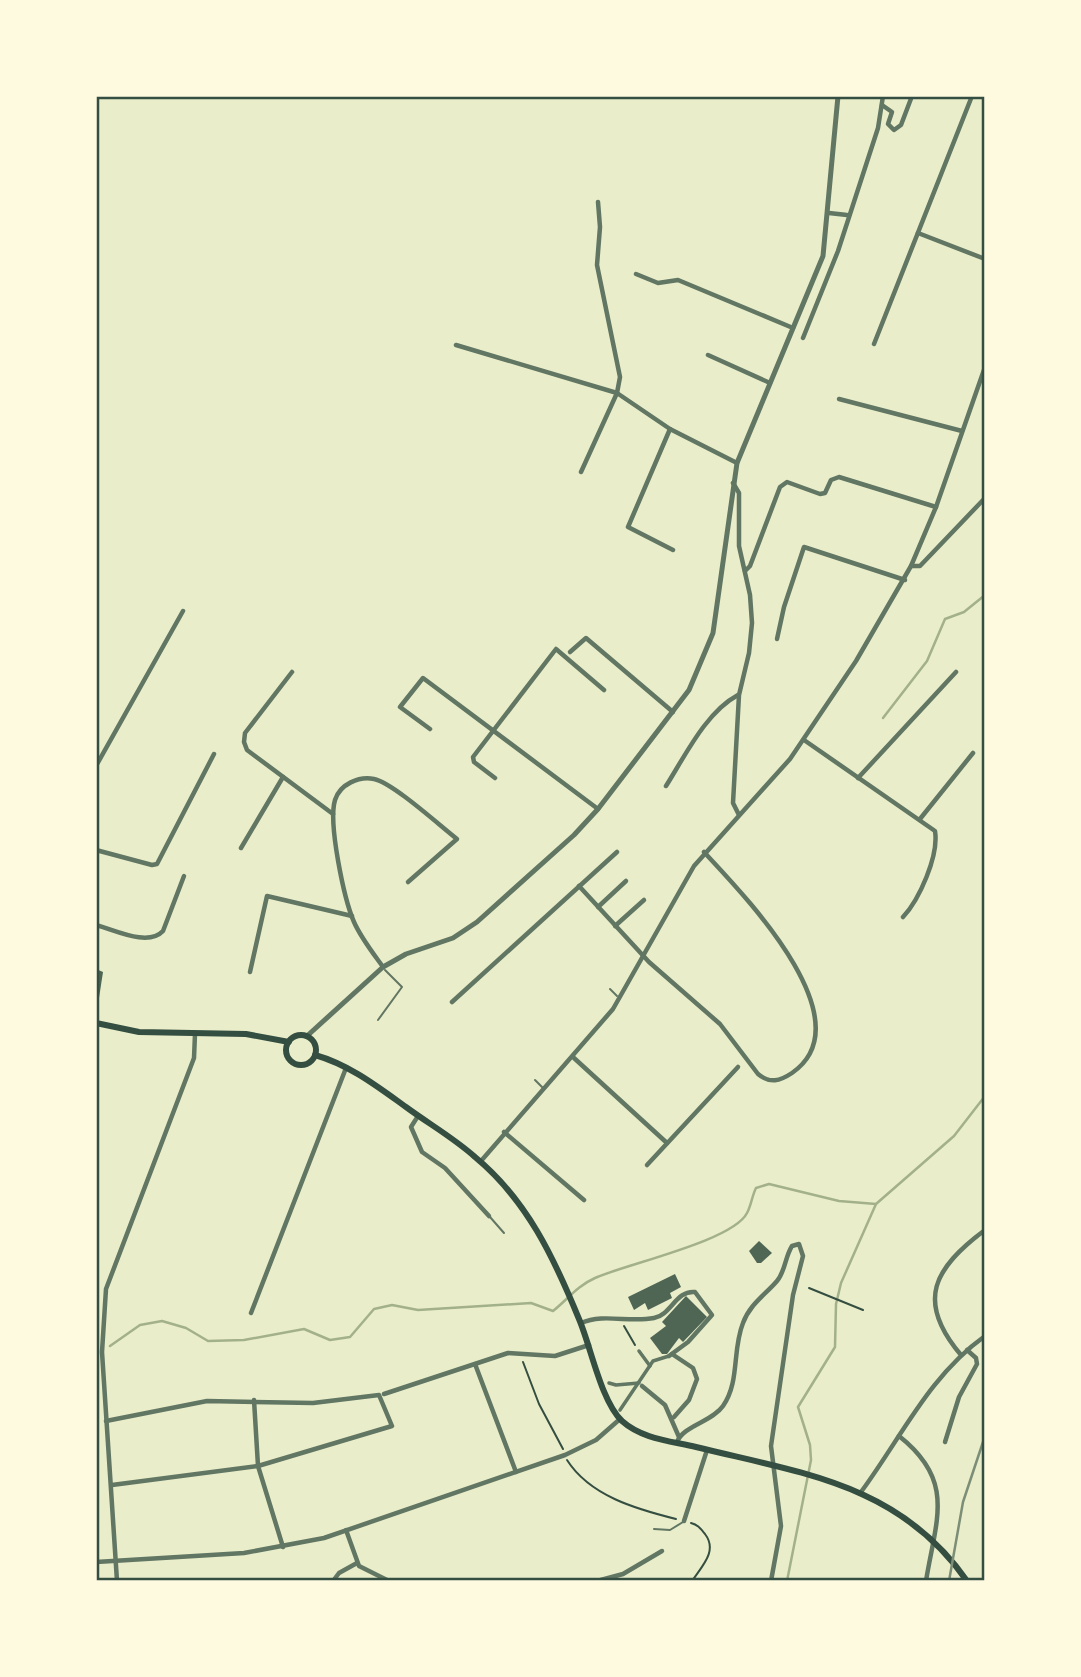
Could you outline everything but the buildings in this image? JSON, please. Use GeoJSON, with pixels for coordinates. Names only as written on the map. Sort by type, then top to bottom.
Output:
{"type":"FeatureCollection","features":[{"type":"Feature","properties":{"kind":"main road"},"geometry":{"type":"LineString","coordinates":[[96,1023],[139,1032],[246,1034],[289,1042]]}},
{"type":"Feature","properties":{"kind":"main road"},"geometry":{"type":"LineString","coordinates":[[297,1036],[307,1036],[315,1044],[315,1055],[307,1064],[295,1063],[287,1054],[289,1042],[297,1036]]}},
{"type":"Feature","properties":{"kind":"main road"},"geometry":{"type":"LineString","coordinates":[[315,1055],[346,1067],[481,1161],[529,1217],[571,1300],[608,1397],[620,1419],[639,1432],[678,1439],[707,1450],[806,1472],[861,1492],[920,1529],[967,1581]]}},
{"type":"Feature","properties":{"kind":"street"},"geometry":{"type":"LineString","coordinates":[[307,1036],[383,967],[406,954],[453,937],[477,922],[574,835],[598,809],[673,712],[698,672],[713,633],[737,463],[821,264],[829,213],[838,96]]}},
{"type":"Feature","properties":{"kind":"street"},"geometry":{"type":"LineString","coordinates":[[803,338],[838,251],[847,215],[878,128],[883,96]]}},
{"type":"Feature","properties":{"kind":"street"},"geometry":{"type":"LineString","coordinates":[[882,105],[892,112],[888,124],[894,130],[901,125],[912,96]]}},
{"type":"Feature","properties":{"kind":"street"},"geometry":{"type":"LineString","coordinates":[[874,344],[972,96]]}},
{"type":"Feature","properties":{"kind":"street"},"geometry":{"type":"LineString","coordinates":[[581,472],[617,393],[619,360],[597,265],[600,227],[598,202]]}},
{"type":"Feature","properties":{"kind":"street"},"geometry":{"type":"LineString","coordinates":[[829,213],[847,215]]}},
{"type":"Feature","properties":{"kind":"street"},"geometry":{"type":"LineString","coordinates":[[918,233],[985,259]]}},
{"type":"Feature","properties":{"kind":"street"},"geometry":{"type":"LineString","coordinates":[[636,274],[658,284],[678,280],[794,328]]}},
{"type":"Feature","properties":{"kind":"street"},"geometry":{"type":"LineString","coordinates":[[456,345],[617,393],[670,429],[737,463]]}},
{"type":"Feature","properties":{"kind":"street"},"geometry":{"type":"LineString","coordinates":[[708,355],[771,383]]}},
{"type":"Feature","properties":{"kind":"street"},"geometry":{"type":"LineString","coordinates":[[481,1161],[504,1132],[574,1058],[621,999],[678,890],[704,852],[777,775],[804,740],[905,580],[936,507],[985,367]]}},
{"type":"Feature","properties":{"kind":"street"},"geometry":{"type":"LineString","coordinates":[[839,399],[962,431]]}},
{"type":"Feature","properties":{"kind":"street"},"geometry":{"type":"LineString","coordinates":[[670,429],[628,527],[673,550]]}},
{"type":"Feature","properties":{"kind":"street"},"geometry":{"type":"LineString","coordinates":[[745,571],[750,566],[783,484],[787,482],[825,493],[831,480],[839,477],[936,507]]}},
{"type":"Feature","properties":{"kind":"street"},"geometry":{"type":"LineString","coordinates":[[733,482],[739,492],[739,546],[752,622],[749,653],[739,695],[733,803],[739,815]]}},
{"type":"Feature","properties":{"kind":"street"},"geometry":{"type":"LineString","coordinates":[[911,566],[920,566],[985,498]]}},
{"type":"Feature","properties":{"kind":"street"},"geometry":{"type":"LineString","coordinates":[[777,639],[783,607],[804,547],[905,580]]}},
{"type":"Feature","properties":{"kind":"street"},"geometry":{"type":"LineString","coordinates":[[96,766],[183,611]]}},
{"type":"Feature","properties":{"kind":"street"},"geometry":{"type":"LineString","coordinates":[[570,652],[586,638],[673,712]]}},
{"type":"Feature","properties":{"kind":"street"},"geometry":{"type":"LineString","coordinates":[[495,778],[472,760],[556,649],[604,690]]}},
{"type":"Feature","properties":{"kind":"street"},"geometry":{"type":"LineString","coordinates":[[292,672],[245,733],[244,742],[247,751],[332,814]]}},
{"type":"Feature","properties":{"kind":"street"},"geometry":{"type":"LineString","coordinates":[[858,778],[956,672]]}},
{"type":"Feature","properties":{"kind":"street"},"geometry":{"type":"LineString","coordinates":[[430,729],[400,707],[423,678],[598,809]]}},
{"type":"Feature","properties":{"kind":"street"},"geometry":{"type":"LineString","coordinates":[[666,786],[718,711],[726,702],[739,695]]}},
{"type":"Feature","properties":{"kind":"street"},"geometry":{"type":"LineString","coordinates":[[804,740],[934,831],[935,845],[919,898],[903,917]]}},
{"type":"Feature","properties":{"kind":"street"},"geometry":{"type":"LineString","coordinates":[[920,819],[973,753]]}},
{"type":"Feature","properties":{"kind":"street"},"geometry":{"type":"LineString","coordinates":[[96,850],[157,864],[214,754]]}},
{"type":"Feature","properties":{"kind":"street"},"geometry":{"type":"LineString","coordinates":[[241,848],[283,777]]}},
{"type":"Feature","properties":{"kind":"street"},"geometry":{"type":"LineString","coordinates":[[383,967],[352,916],[332,814],[335,799],[349,783],[362,779],[376,780],[457,839],[408,882]]}},
{"type":"Feature","properties":{"kind":"street"},"geometry":{"type":"LineString","coordinates":[[452,1002],[617,852]]}},
{"type":"Feature","properties":{"kind":"street"},"geometry":{"type":"LineString","coordinates":[[579,886],[644,957],[720,1024],[764,1079],[782,1079],[802,1065],[815,1040],[815,1021],[802,977],[784,948],[704,852]]}},
{"type":"Feature","properties":{"kind":"street"},"geometry":{"type":"LineString","coordinates":[[96,925],[145,938],[156,937],[163,931],[184,876]]}},
{"type":"Feature","properties":{"kind":"street"},"geometry":{"type":"LineString","coordinates":[[598,907],[626,881]]}},
{"type":"Feature","properties":{"kind":"street"},"geometry":{"type":"LineString","coordinates":[[250,972],[267,896],[352,916]]}},
{"type":"Feature","properties":{"kind":"street"},"geometry":{"type":"LineString","coordinates":[[615,926],[644,900]]}},
{"type":"Feature","properties":{"kind":"street"},"geometry":{"type":"LineString","coordinates":[[117,1581],[102,1337],[106,1290],[194,1058],[195,1034]]}},
{"type":"Feature","properties":{"kind":"street"},"geometry":{"type":"LineString","coordinates":[[574,1058],[667,1143]]}},
{"type":"Feature","properties":{"kind":"street"},"geometry":{"type":"LineString","coordinates":[[251,1313],[346,1067]]}},
{"type":"Feature","properties":{"kind":"street"},"geometry":{"type":"LineString","coordinates":[[646,1165],[738,1067]]}},
{"type":"Feature","properties":{"kind":"street"},"geometry":{"type":"LineString","coordinates":[[418,1116],[411,1127],[422,1152],[445,1168],[489,1216]]}},
{"type":"Feature","properties":{"kind":"street"},"geometry":{"type":"LineString","coordinates":[[504,1132],[584,1200]]}},
{"type":"Feature","properties":{"kind":"street"},"geometry":{"type":"LineString","coordinates":[[961,1355],[943,1331],[934,1304],[934,1289],[955,1253],[985,1230]]}},
{"type":"Feature","properties":{"kind":"street"},"geometry":{"type":"LineString","coordinates":[[611,1385],[641,1385],[665,1405],[674,1418],[678,1439],[708,1421],[722,1408],[731,1393],[743,1321],[758,1298],[779,1279],[792,1246],[799,1244],[803,1256],[793,1295],[771,1446],[781,1526],[771,1581]]}},
{"type":"Feature","properties":{"kind":"street"},"geometry":{"type":"LineString","coordinates":[[581,1323],[595,1318],[654,1318],[690,1291],[711,1310],[711,1317],[688,1342],[671,1355],[653,1361],[641,1385],[622,1408]]}},
{"type":"Feature","properties":{"kind":"street"},"geometry":{"type":"LineString","coordinates":[[861,1492],[928,1391],[961,1355],[985,1336]]}},
{"type":"Feature","properties":{"kind":"street"},"geometry":{"type":"LineString","coordinates":[[106,1422],[207,1401],[313,1403],[381,1395],[508,1353],[555,1356],[589,1345]]}},
{"type":"Feature","properties":{"kind":"street"},"geometry":{"type":"LineString","coordinates":[[944,1442],[960,1397],[976,1364],[975,1358],[967,1350]]}},
{"type":"Feature","properties":{"kind":"street"},"geometry":{"type":"LineString","coordinates":[[639,1351],[650,1366]]}},
{"type":"Feature","properties":{"kind":"street"},"geometry":{"type":"LineString","coordinates":[[671,1355],[693,1368],[697,1380],[689,1400],[674,1418]]}},
{"type":"Feature","properties":{"kind":"street"},"geometry":{"type":"LineString","coordinates":[[475,1364],[516,1472]]}},
{"type":"Feature","properties":{"kind":"street"},"geometry":{"type":"LineString","coordinates":[[112,1485],[258,1466],[392,1426],[381,1395]]}},
{"type":"Feature","properties":{"kind":"street"},"geometry":{"type":"LineString","coordinates":[[254,1400],[258,1466],[283,1546]]}},
{"type":"Feature","properties":{"kind":"street"},"geometry":{"type":"LineString","coordinates":[[96,1562],[228,1554],[283,1546],[346,1531],[583,1447],[620,1419]]}},
{"type":"Feature","properties":{"kind":"street"},"geometry":{"type":"LineString","coordinates":[[898,1436],[932,1471],[937,1483],[936,1520],[926,1581]]}},
{"type":"Feature","properties":{"kind":"street"},"geometry":{"type":"LineString","coordinates":[[682,1521],[707,1450]]}},
{"type":"Feature","properties":{"kind":"street"},"geometry":{"type":"LineString","coordinates":[[346,1531],[356,1563],[389,1581]]}},
{"type":"Feature","properties":{"kind":"street"},"geometry":{"type":"LineString","coordinates":[[597,1581],[623,1574],[662,1551]]}},
{"type":"Feature","properties":{"kind":"street"},"geometry":{"type":"LineString","coordinates":[[333,1581],[341,1572],[356,1563]]}},
{"type":"Feature","properties":{"kind":"lane"},"geometry":{"type":"LineString","coordinates":[[378,1020],[402,986],[383,967]]}},
{"type":"Feature","properties":{"kind":"lane"},"geometry":{"type":"LineString","coordinates":[[610,989],[621,999]]}},
{"type":"Feature","properties":{"kind":"lane"},"geometry":{"type":"LineString","coordinates":[[535,1080],[544,1089]]}},
{"type":"Feature","properties":{"kind":"lane"},"geometry":{"type":"LineString","coordinates":[[489,1216],[504,1233]]}},
{"type":"Feature","properties":{"kind":"lane"},"geometry":{"type":"LineString","coordinates":[[654,1529],[670,1530],[682,1521]]}},
{"type":"Feature","properties":{"kind":"path"},"geometry":{"type":"LineString","coordinates":[[809,1288],[863,1310]]}},
{"type":"Feature","properties":{"kind":"path"},"geometry":{"type":"LineString","coordinates":[[622,1322],[639,1351]]}},
{"type":"Feature","properties":{"kind":"path"},"geometry":{"type":"LineString","coordinates":[[520,1354],[539,1404],[564,1451]]}},
{"type":"Feature","properties":{"kind":"path"},"geometry":{"type":"LineString","coordinates":[[567,1459],[577,1475],[597,1490],[640,1510],[698,1525],[710,1540],[711,1550],[692,1581]]}},
{"type":"Feature","properties":{"kind":"waterway"},"geometry":{"type":"LineString","coordinates":[[883,718],[927,661],[945,619],[964,612],[985,595]]}},
{"type":"Feature","properties":{"kind":"waterway"},"geometry":{"type":"LineString","coordinates":[[787,1581],[811,1460],[810,1445],[798,1407],[835,1347],[836,1304],[841,1283],[876,1204],[954,1136],[985,1096]]}},
{"type":"Feature","properties":{"kind":"waterway"},"geometry":{"type":"LineString","coordinates":[[110,1346],[140,1325],[162,1321],[186,1328],[208,1341],[244,1340],[304,1329],[330,1340],[350,1337],[374,1309],[392,1305],[418,1310],[531,1303],[553,1311],[595,1278],[722,1233],[738,1223],[747,1213],[756,1188],[769,1184],[839,1201],[876,1204]]}},
{"type":"Feature","properties":{"kind":"railway"},"geometry":{"type":"LineString","coordinates":[[949,1581],[963,1502],[985,1436]]}}]}
